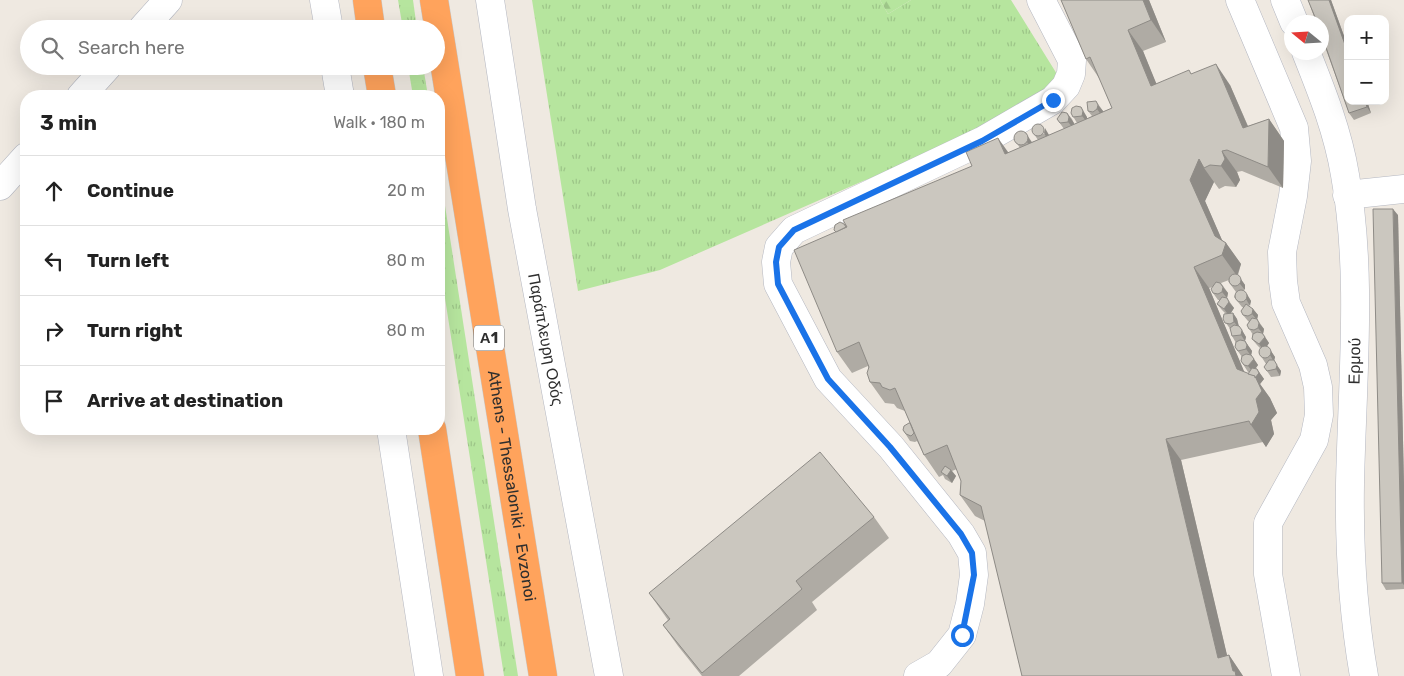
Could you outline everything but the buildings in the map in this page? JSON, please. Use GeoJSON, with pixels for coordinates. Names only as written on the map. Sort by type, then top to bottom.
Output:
{"type":"FeatureCollection","features":[{"type":"Feature","properties":{"kind":"highway"},"geometry":{"type":"LineString","coordinates":[[367,0],[370,20]]}},
{"type":"Feature","properties":{"kind":"highway","name":"Athens - Thessaloniki - Evzonoi"},"geometry":{"type":"LineString","coordinates":[[434,0],[437,20]]}},
{"type":"Feature","properties":{"kind":"highway","name":"Athens - Thessaloniki - Evzonoi"},"geometry":{"type":"LineString","coordinates":[[445,68],[544,676]]}},
{"type":"Feature","properties":{"kind":"highway"},"geometry":{"type":"LineString","coordinates":[[378,75],[381,90]]}},
{"type":"Feature","properties":{"kind":"highway"},"geometry":{"type":"LineString","coordinates":[[433,435],[470,676]]}},
{"type":"Feature","properties":{"kind":"street"},"geometry":{"type":"LineString","coordinates":[[150,20],[168,0]]}},
{"type":"Feature","properties":{"kind":"street"},"geometry":{"type":"LineString","coordinates":[[324,0],[327,20]]}},
{"type":"Feature","properties":{"kind":"street","name":"Παράπλευρη Οδός"},"geometry":{"type":"LineString","coordinates":[[490,0],[522,209],[609,676]]}},
{"type":"Feature","properties":{"kind":"street"},"geometry":{"type":"LineString","coordinates":[[918,676],[939,664],[962,635],[974,575],[972,553],[961,534],[890,447],[828,379],[778,284],[776,262],[779,247],[794,230],[982,141],[1053,100],[1066,86],[1072,74],[1072,60],[1041,0]]}},
{"type":"Feature","properties":{"kind":"street"},"geometry":{"type":"LineString","coordinates":[[1240,0],[1294,128],[1297,161],[1293,196],[1282,252],[1282,281],[1286,303],[1313,365],[1318,387],[1319,415],[1314,440],[1268,523],[1268,574],[1286,676]]}},
{"type":"Feature","properties":{"kind":"street"},"geometry":{"type":"LineString","coordinates":[[1285,0],[1291,15]]}},
{"type":"Feature","properties":{"kind":"street","name":"Ερμού"},"geometry":{"type":"LineString","coordinates":[[1309,60],[1327,105],[1345,174],[1347,195],[1354,294],[1350,536],[1352,584],[1364,676]]}},
{"type":"Feature","properties":{"kind":"street"},"geometry":{"type":"LineString","coordinates":[[86,90],[100,75]]}},
{"type":"Feature","properties":{"kind":"street"},"geometry":{"type":"LineString","coordinates":[[336,75],[339,90]]}},
{"type":"Feature","properties":{"kind":"street"},"geometry":{"type":"LineString","coordinates":[[0,186],[20,164]]}},
{"type":"Feature","properties":{"kind":"street"},"geometry":{"type":"LineString","coordinates":[[1347,195],[1404,189]]}},
{"type":"Feature","properties":{"kind":"street"},"geometry":{"type":"LineString","coordinates":[[392,435],[429,676]]}},
{"type":"Feature","properties":{"kind":"green space"},"geometry":{"type":"Polygon","coordinates":[[[398,0],[413,0],[416,20],[401,20],[398,0]]]}},
{"type":"Feature","properties":{"kind":"green space"},"geometry":{"type":"Polygon","coordinates":[[[532,0],[880,0],[888,14],[911,0],[1011,0],[1060,79],[971,142],[863,181],[660,270],[578,291],[532,0]]]}},
{"type":"Feature","properties":{"kind":"green space"},"geometry":{"type":"Polygon","coordinates":[[[880,0],[911,0],[888,14],[880,0]]]}},
{"type":"Feature","properties":{"kind":"green space"},"geometry":{"type":"Polygon","coordinates":[[[410,75],[424,75],[427,90],[412,90],[410,75]]]}},
{"type":"Feature","properties":{"kind":"green space"},"geometry":{"type":"Polygon","coordinates":[[[445,206],[518,676],[504,676],[445,298],[445,206]]]}},
{"type":"Feature","properties":{"kind":"route"},"geometry":{"type":"LineString","coordinates":[[962,635],[970,604],[974,575],[972,553],[961,534],[890,447],[828,379],[778,284],[776,262],[779,247],[794,230],[841,206],[982,141],[1053,100]]}}]}
